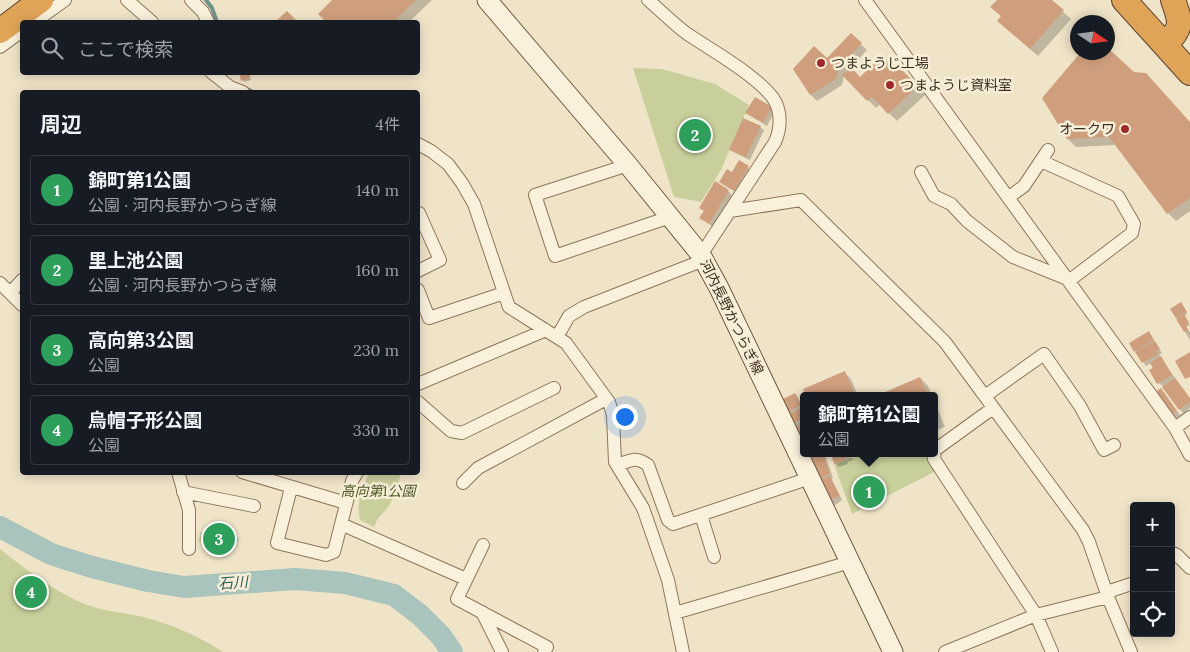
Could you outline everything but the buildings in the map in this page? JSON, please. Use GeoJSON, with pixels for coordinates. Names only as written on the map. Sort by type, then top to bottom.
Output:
{"type":"FeatureCollection","features":[{"type":"Feature","properties":{"kind":"highway"},"geometry":{"type":"LineString","coordinates":[[0,31],[41,0]]}},
{"type":"Feature","properties":{"kind":"highway"},"geometry":{"type":"LineString","coordinates":[[1124,0],[1177,43]]}},
{"type":"Feature","properties":{"kind":"highway"},"geometry":{"type":"LineString","coordinates":[[1145,0],[1177,43],[1190,73]]}},
{"type":"Feature","properties":{"kind":"highway"},"geometry":{"type":"LineString","coordinates":[[1173,0],[1179,18],[1177,43]]}},
{"type":"Feature","properties":{"kind":"main road","name":"河内長野かつらぎ線"},"geometry":{"type":"LineString","coordinates":[[487,0],[498,10],[546,70],[628,164],[702,257],[800,449]]}},
{"type":"Feature","properties":{"kind":"main road","name":"河内長野かつらぎ線"},"geometry":{"type":"LineString","coordinates":[[803,457],[810,478],[893,652]]}},
{"type":"Feature","properties":{"kind":"street"},"geometry":{"type":"LineString","coordinates":[[0,16],[21,0]]}},
{"type":"Feature","properties":{"kind":"street"},"geometry":{"type":"LineString","coordinates":[[37,20],[65,0]]}},
{"type":"Feature","properties":{"kind":"street"},"geometry":{"type":"LineString","coordinates":[[127,0],[150,20]]}},
{"type":"Feature","properties":{"kind":"street"},"geometry":{"type":"LineString","coordinates":[[191,0],[203,12],[207,20]]}},
{"type":"Feature","properties":{"kind":"street"},"geometry":{"type":"LineString","coordinates":[[420,383],[552,334],[569,316],[584,307],[702,257],[775,142],[780,130],[779,114],[774,99],[756,82],[685,32],[648,0]]}},
{"type":"Feature","properties":{"kind":"street"},"geometry":{"type":"LineString","coordinates":[[865,0],[1176,428],[1190,455]]}},
{"type":"Feature","properties":{"kind":"street"},"geometry":{"type":"LineString","coordinates":[[0,47],[20,32]]}},
{"type":"Feature","properties":{"kind":"street"},"geometry":{"type":"LineString","coordinates":[[215,75],[230,90]]}},
{"type":"Feature","properties":{"kind":"street"},"geometry":{"type":"LineString","coordinates":[[420,145],[432,151],[448,164],[474,204],[509,307],[566,343],[606,399],[612,415],[615,462],[643,508],[668,580],[684,652]]}},
{"type":"Feature","properties":{"kind":"street"},"geometry":{"type":"LineString","coordinates":[[1009,197],[1024,186],[1048,150]]}},
{"type":"Feature","properties":{"kind":"street"},"geometry":{"type":"LineString","coordinates":[[1041,161],[1118,196],[1134,224],[1132,233],[1070,280]]}},
{"type":"Feature","properties":{"kind":"street"},"geometry":{"type":"LineString","coordinates":[[628,164],[535,195],[555,256],[670,217]]}},
{"type":"Feature","properties":{"kind":"street"},"geometry":{"type":"LineString","coordinates":[[921,172],[934,196],[951,204],[967,221],[1013,256],[1070,280]]}},
{"type":"Feature","properties":{"kind":"street"},"geometry":{"type":"LineString","coordinates":[[730,211],[801,200],[945,342],[1090,542],[1108,595],[1132,652]]}},
{"type":"Feature","properties":{"kind":"street"},"geometry":{"type":"LineString","coordinates":[[420,215],[440,260],[420,270]]}},
{"type":"Feature","properties":{"kind":"street"},"geometry":{"type":"LineString","coordinates":[[10,293],[20,282]]}},
{"type":"Feature","properties":{"kind":"street"},"geometry":{"type":"LineString","coordinates":[[0,283],[20,303]]}},
{"type":"Feature","properties":{"kind":"street"},"geometry":{"type":"LineString","coordinates":[[420,295],[429,318],[504,293]]}},
{"type":"Feature","properties":{"kind":"street"},"geometry":{"type":"LineString","coordinates":[[985,396],[1044,354],[1080,406],[1104,450],[1114,445]]}},
{"type":"Feature","properties":{"kind":"street"},"geometry":{"type":"LineString","coordinates":[[420,404],[451,431],[462,433],[554,388]]}},
{"type":"Feature","properties":{"kind":"street"},"geometry":{"type":"LineString","coordinates":[[463,483],[478,468],[606,399]]}},
{"type":"Feature","properties":{"kind":"street"},"geometry":{"type":"LineString","coordinates":[[938,448],[993,408]]}},
{"type":"Feature","properties":{"kind":"street"},"geometry":{"type":"LineString","coordinates":[[1176,428],[1190,417]]}},
{"type":"Feature","properties":{"kind":"street"},"geometry":{"type":"LineString","coordinates":[[934,457],[1036,615],[1052,652]]}},
{"type":"Feature","properties":{"kind":"street"},"geometry":{"type":"LineString","coordinates":[[617,465],[633,459],[642,460],[648,466],[668,520],[673,524],[810,478]]}},
{"type":"Feature","properties":{"kind":"street"},"geometry":{"type":"LineString","coordinates":[[179,475],[189,510],[189,549]]}},
{"type":"Feature","properties":{"kind":"street"},"geometry":{"type":"LineString","coordinates":[[251,475],[346,503]]}},
{"type":"Feature","properties":{"kind":"street"},"geometry":{"type":"LineString","coordinates":[[291,488],[277,543],[326,555],[334,552],[352,481],[355,475]]}},
{"type":"Feature","properties":{"kind":"street"},"geometry":{"type":"LineString","coordinates":[[183,492],[254,506]]}},
{"type":"Feature","properties":{"kind":"street"},"geometry":{"type":"LineString","coordinates":[[701,515],[714,557]]}},
{"type":"Feature","properties":{"kind":"street"},"geometry":{"type":"LineString","coordinates":[[341,524],[466,580]]}},
{"type":"Feature","properties":{"kind":"street"},"geometry":{"type":"LineString","coordinates":[[482,545],[457,599],[547,647],[544,652]]}},
{"type":"Feature","properties":{"kind":"street"},"geometry":{"type":"LineString","coordinates":[[1175,554],[1190,568]]}},
{"type":"Feature","properties":{"kind":"street"},"geometry":{"type":"LineString","coordinates":[[675,613],[850,562]]}},
{"type":"Feature","properties":{"kind":"street"},"geometry":{"type":"LineString","coordinates":[[945,652],[1036,615],[1108,595],[1130,585]]}},
{"type":"Feature","properties":{"kind":"street"},"geometry":{"type":"LineString","coordinates":[[482,612],[502,652]]}},
{"type":"Feature","properties":{"kind":"green space"},"geometry":{"type":"Polygon","coordinates":[[[633,68],[662,69],[715,84],[749,105],[721,170],[701,202],[674,197],[633,68]]]}},
{"type":"Feature","properties":{"kind":"green space"},"geometry":{"type":"Polygon","coordinates":[[[855,457],[930,457],[936,471],[852,514],[834,464],[855,457]]]}},
{"type":"Feature","properties":{"kind":"green space","name":"高向第1公園"},"geometry":{"type":"Polygon","coordinates":[[[368,475],[400,475],[388,507],[379,517],[374,527],[360,520],[360,495],[368,475]]]}},
{"type":"Feature","properties":{"kind":"green space"},"geometry":{"type":"Polygon","coordinates":[[[201,532],[239,538],[237,543],[214,544],[199,541],[201,532]]]}},
{"type":"Feature","properties":{"kind":"green space"},"geometry":{"type":"Polygon","coordinates":[[[0,549],[49,585],[80,602],[164,623],[185,631],[223,652],[0,652],[0,549]]]}},
{"type":"Feature","properties":{"kind":"waterway"},"geometry":{"type":"LineString","coordinates":[[206,0],[212,8],[216,20]]}},
{"type":"Feature","properties":{"kind":"waterway"},"geometry":{"type":"LineString","coordinates":[[245,88],[249,90]]}},
{"type":"Feature","properties":{"kind":"waterway","name":"石川"},"geometry":{"type":"LineString","coordinates":[[0,527],[51,554],[92,567],[148,581],[184,587],[295,579],[345,583],[394,595],[420,615],[441,636],[452,652]]}},
{"type":"Feature","properties":{"kind":"place","name":"つまようじ工場"},"geometry":{"type":"Point","coordinates":[821,63]}},
{"type":"Feature","properties":{"kind":"place","name":"つまようじ資料室"},"geometry":{"type":"Point","coordinates":[890,85]}},
{"type":"Feature","properties":{"kind":"place","name":"オークワ"},"geometry":{"type":"Point","coordinates":[1125,129]}},
{"type":"Feature","properties":{"kind":"place","name":"里上池公園"},"geometry":{"type":"Point","coordinates":[695,135]}},
{"type":"Feature","properties":{"kind":"place","name":"錦町第1公園"},"geometry":{"type":"Point","coordinates":[869,492]}},
{"type":"Feature","properties":{"kind":"place","name":"高向第3公園"},"geometry":{"type":"Point","coordinates":[219,539]}},
{"type":"Feature","properties":{"kind":"place","name":"烏帽子形公園"},"geometry":{"type":"Point","coordinates":[31,592]}}]}
